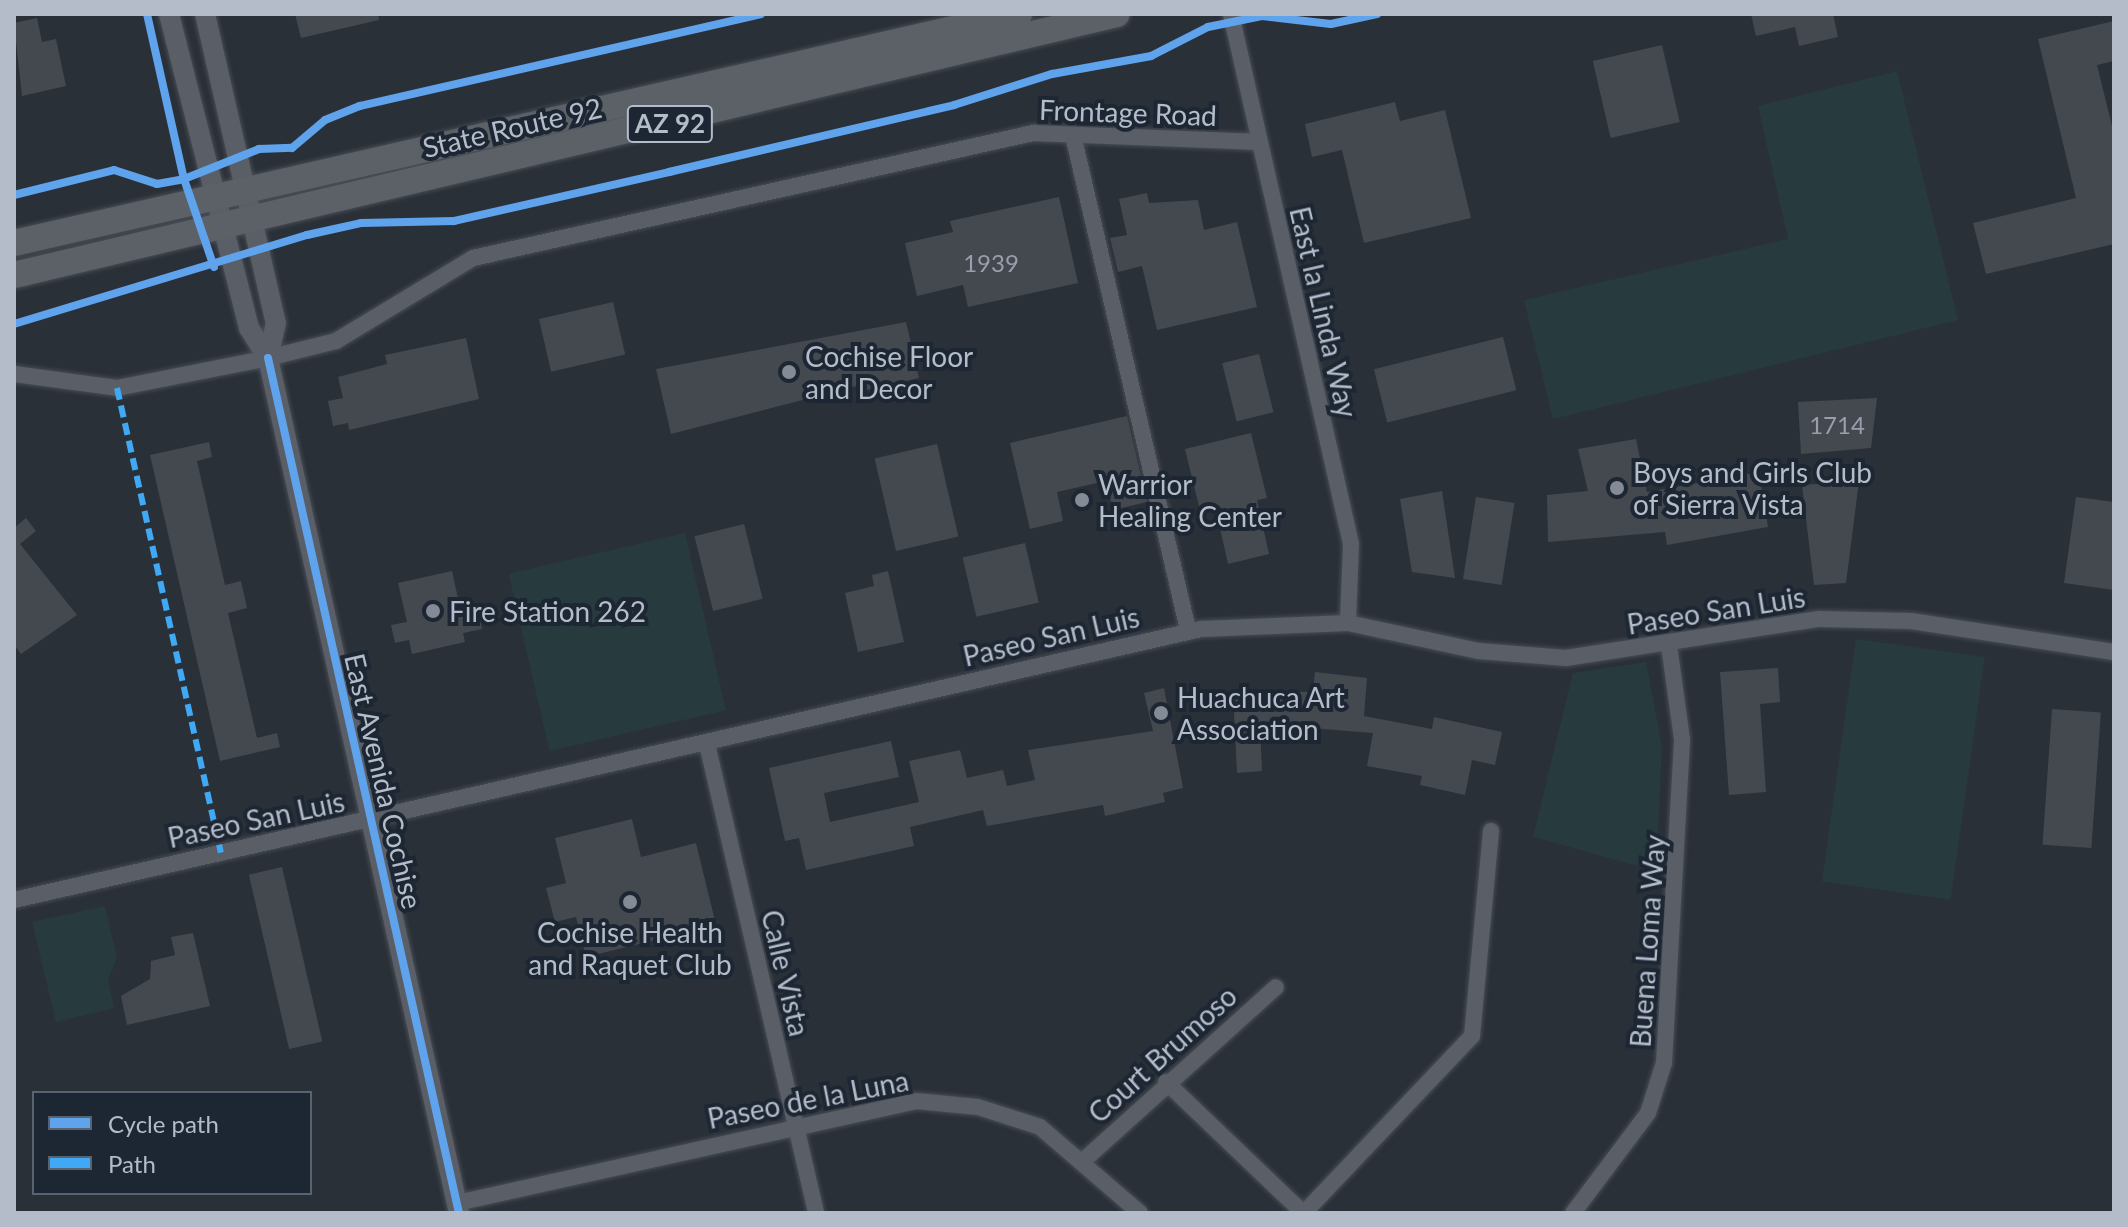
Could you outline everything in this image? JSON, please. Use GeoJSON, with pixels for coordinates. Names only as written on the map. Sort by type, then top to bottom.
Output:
{"type":"FeatureCollection","features":[{"type":"Feature","properties":{"kind":"main road","name":"State Route 92"},"geometry":{"type":"LineString","coordinates":[[14,243],[1019,14]]}},
{"type":"Feature","properties":{"kind":"main road","name":"State Route 92"},"geometry":{"type":"LineString","coordinates":[[14,275],[825,88],[1117,14]]}},
{"type":"Feature","properties":{"kind":"main road"},"geometry":{"type":"LineString","coordinates":[[818,61],[825,88]]}},
{"type":"Feature","properties":{"kind":"street"},"geometry":{"type":"LineString","coordinates":[[169,14],[213,198],[249,328],[268,358]]}},
{"type":"Feature","properties":{"kind":"street"},"geometry":{"type":"LineString","coordinates":[[205,14],[276,323],[268,358]]}},
{"type":"Feature","properties":{"kind":"street","name":"East la Linda Way"},"geometry":{"type":"LineString","coordinates":[[1231,14],[1351,544],[1348,623]]}},
{"type":"Feature","properties":{"kind":"street","name":"Frontage Road"},"geometry":{"type":"LineString","coordinates":[[14,374],[117,388],[268,358],[336,341],[473,258],[1033,133],[1258,142]]}},
{"type":"Feature","properties":{"kind":"street"},"geometry":{"type":"LineString","coordinates":[[1073,135],[1188,630]]}},
{"type":"Feature","properties":{"kind":"street","name":"East Avenida Cochise"},"geometry":{"type":"LineString","coordinates":[[268,358],[458,1208]]}},
{"type":"Feature","properties":{"kind":"street","name":"Paseo San Luis"},"geometry":{"type":"LineString","coordinates":[[14,900],[707,744],[1188,630],[1348,623],[1479,651],[1566,658],[1669,645],[1819,619],[1911,621],[2114,652]]}},
{"type":"Feature","properties":{"kind":"street","name":"Buena Loma Way"},"geometry":{"type":"LineString","coordinates":[[1573,1213],[1648,1113],[1664,1063],[1682,739],[1669,645]]}},
{"type":"Feature","properties":{"kind":"street","name":"Calle Vista"},"geometry":{"type":"LineString","coordinates":[[707,744],[816,1213]]}},
{"type":"Feature","properties":{"kind":"street"},"geometry":{"type":"LineString","coordinates":[[1166,1082],[1304,1213],[1472,1036],[1491,831]]}},
{"type":"Feature","properties":{"kind":"street","name":"Court Brumoso"},"geometry":{"type":"LineString","coordinates":[[1084,1160],[1166,1082],[1276,987]]}},
{"type":"Feature","properties":{"kind":"street","name":"Paseo de la Luna"},"geometry":{"type":"LineString","coordinates":[[458,1208],[794,1125],[916,1101],[978,1107],[1040,1127],[1084,1160],[1140,1213]]}},
{"type":"Feature","properties":{"kind":"green space"},"geometry":{"type":"Polygon","coordinates":[[[1897,71],[1958,320],[1553,419],[1524,300],[1788,239],[1758,106],[1897,71]]]}},
{"type":"Feature","properties":{"kind":"green space"},"geometry":{"type":"Polygon","coordinates":[[[685,533],[726,710],[550,751],[509,574],[685,533]]]}},
{"type":"Feature","properties":{"kind":"green space"},"geometry":{"type":"Polygon","coordinates":[[[1856,639],[1985,657],[1951,900],[1822,882],[1856,639]]]}},
{"type":"Feature","properties":{"kind":"green space"},"geometry":{"type":"Polygon","coordinates":[[[1646,662],[1662,746],[1656,871],[1533,837],[1573,673],[1646,662]]]}},
{"type":"Feature","properties":{"kind":"green space"},"geometry":{"type":"Polygon","coordinates":[[[105,906],[117,958],[108,980],[114,1008],[56,1022],[32,922],[105,906]]]}},
{"type":"Feature","properties":{"kind":"building"},"geometry":{"type":"Polygon","coordinates":[[[295,14],[378,14],[379,20],[301,38],[295,14]]]}},
{"type":"Feature","properties":{"kind":"building"},"geometry":{"type":"Polygon","coordinates":[[[1751,14],[1833,14],[1838,37],[1799,46],[1795,27],[1756,36],[1751,14]]]}},
{"type":"Feature","properties":{"kind":"building"},"geometry":{"type":"Polygon","coordinates":[[[37,18],[42,42],[56,39],[66,86],[22,96],[14,23],[37,18]]]}},
{"type":"Feature","properties":{"kind":"building"},"geometry":{"type":"Polygon","coordinates":[[[2114,21],[2114,61],[2097,65],[2114,134],[2114,244],[1986,274],[1973,223],[2076,198],[2038,39],[2114,21]]]}},
{"type":"Feature","properties":{"kind":"building"},"geometry":{"type":"Polygon","coordinates":[[[1662,45],[1680,122],[1611,138],[1593,61],[1662,45]]]}},
{"type":"Feature","properties":{"kind":"building"},"geometry":{"type":"Polygon","coordinates":[[[1395,102],[1400,121],[1445,110],[1471,218],[1364,243],[1342,150],[1312,157],[1305,124],[1395,102]]]}},
{"type":"Feature","properties":{"kind":"building"},"geometry":{"type":"Polygon","coordinates":[[[1147,193],[1149,203],[1198,200],[1204,230],[1237,222],[1257,307],[1157,330],[1142,266],[1118,272],[1110,238],[1127,235],[1119,199],[1147,193]]]}},
{"type":"Feature","properties":{"kind":"building"},"geometry":{"type":"Polygon","coordinates":[[[1059,197],[1078,283],[968,307],[963,285],[917,296],[905,243],[953,232],[950,221],[1059,197]]]}},
{"type":"Feature","properties":{"kind":"building"},"geometry":{"type":"Polygon","coordinates":[[[613,302],[625,355],[551,372],[539,319],[613,302]]]}},
{"type":"Feature","properties":{"kind":"building"},"geometry":{"type":"Polygon","coordinates":[[[906,322],[919,378],[866,390],[864,384],[671,434],[656,369],[906,322]]]}},
{"type":"Feature","properties":{"kind":"building"},"geometry":{"type":"Polygon","coordinates":[[[1503,337],[1516,390],[1387,423],[1374,369],[1503,337]]]}},
{"type":"Feature","properties":{"kind":"building"},"geometry":{"type":"Polygon","coordinates":[[[466,338],[479,399],[349,430],[348,423],[333,426],[328,401],[343,398],[338,377],[387,364],[385,355],[466,338]]]}},
{"type":"Feature","properties":{"kind":"building"},"geometry":{"type":"Polygon","coordinates":[[[1259,354],[1274,412],[1237,421],[1222,363],[1259,354]]]}},
{"type":"Feature","properties":{"kind":"building"},"geometry":{"type":"Polygon","coordinates":[[[1877,398],[1871,448],[1801,454],[1798,402],[1877,398]]]}},
{"type":"Feature","properties":{"kind":"building"},"geometry":{"type":"Polygon","coordinates":[[[1127,416],[1147,502],[1113,510],[1106,481],[1057,492],[1063,521],[1030,529],[1010,443],[1127,416]]]}},
{"type":"Feature","properties":{"kind":"building"},"geometry":{"type":"Polygon","coordinates":[[[1251,433],[1267,498],[1257,500],[1269,554],[1228,564],[1216,510],[1201,514],[1185,449],[1251,433]]]}},
{"type":"Feature","properties":{"kind":"building"},"geometry":{"type":"Polygon","coordinates":[[[1636,439],[1647,492],[1759,472],[1768,527],[1667,545],[1665,532],[1548,542],[1547,495],[1588,491],[1578,449],[1636,439]]]}},
{"type":"Feature","properties":{"kind":"building"},"geometry":{"type":"Polygon","coordinates":[[[209,442],[212,457],[197,461],[225,585],[241,581],[247,608],[228,613],[257,738],[277,733],[280,747],[220,761],[150,455],[209,442]]]}},
{"type":"Feature","properties":{"kind":"building"},"geometry":{"type":"Polygon","coordinates":[[[937,444],[958,537],[896,551],[875,458],[937,444]]]}},
{"type":"Feature","properties":{"kind":"building"},"geometry":{"type":"Polygon","coordinates":[[[1859,481],[1846,583],[1814,585],[1802,485],[1859,481]]]}},
{"type":"Feature","properties":{"kind":"building"},"geometry":{"type":"Polygon","coordinates":[[[1442,491],[1455,578],[1412,572],[1400,499],[1442,491]]]}},
{"type":"Feature","properties":{"kind":"building"},"geometry":{"type":"Polygon","coordinates":[[[1476,497],[1515,503],[1502,585],[1463,579],[1476,497]]]}},
{"type":"Feature","properties":{"kind":"building"},"geometry":{"type":"Polygon","coordinates":[[[2076,497],[2114,502],[2114,590],[2064,583],[2076,497]]]}},
{"type":"Feature","properties":{"kind":"building"},"geometry":{"type":"Polygon","coordinates":[[[26,518],[36,531],[20,544],[77,615],[21,654],[14,645],[14,528],[26,518]]]}},
{"type":"Feature","properties":{"kind":"building"},"geometry":{"type":"Polygon","coordinates":[[[744,524],[763,599],[713,611],[695,536],[744,524]]]}},
{"type":"Feature","properties":{"kind":"building"},"geometry":{"type":"Polygon","coordinates":[[[1025,543],[1039,602],[976,617],[963,557],[1025,543]]]}},
{"type":"Feature","properties":{"kind":"building","name":"Fire Station 262"},"geometry":{"type":"Polygon","coordinates":[[[452,571],[461,612],[478,609],[482,629],[463,633],[465,642],[412,654],[409,640],[395,643],[391,625],[407,622],[398,583],[452,571]]]}},
{"type":"Feature","properties":{"kind":"building"},"geometry":{"type":"Polygon","coordinates":[[[888,571],[904,642],[858,652],[845,593],[874,586],[872,575],[888,571]]]}},
{"type":"Feature","properties":{"kind":"building"},"geometry":{"type":"Polygon","coordinates":[[[1778,668],[1780,702],[1760,704],[1766,792],[1729,795],[1720,672],[1778,668]]]}},
{"type":"Feature","properties":{"kind":"building"},"geometry":{"type":"Polygon","coordinates":[[[1315,672],[1367,678],[1364,716],[1432,729],[1434,717],[1502,732],[1495,765],[1472,760],[1465,795],[1420,785],[1422,776],[1367,766],[1373,733],[1260,724],[1262,771],[1237,773],[1233,692],[1313,692],[1315,672]]]}},
{"type":"Feature","properties":{"kind":"building"},"geometry":{"type":"Polygon","coordinates":[[[1164,688],[1183,788],[1163,793],[1165,802],[1105,816],[1103,805],[987,826],[983,810],[910,827],[914,846],[806,870],[799,838],[785,841],[769,768],[891,741],[899,777],[824,793],[830,822],[919,802],[909,761],[960,750],[967,778],[1003,770],[1007,786],[1035,780],[1028,750],[1153,731],[1144,693],[1164,688]]]}},
{"type":"Feature","properties":{"kind":"building"},"geometry":{"type":"Polygon","coordinates":[[[2052,709],[2101,712],[2091,848],[2043,845],[2052,709]]]}},
{"type":"Feature","properties":{"kind":"building","name":"Cochise Health and Raquet Club"},"geometry":{"type":"Polygon","coordinates":[[[632,819],[641,857],[696,843],[716,925],[586,957],[576,917],[555,922],[546,888],[566,883],[555,838],[632,819]]]}},
{"type":"Feature","properties":{"kind":"building"},"geometry":{"type":"Polygon","coordinates":[[[282,867],[322,1041],[289,1049],[249,875],[282,867]]]}},
{"type":"Feature","properties":{"kind":"building"},"geometry":{"type":"Polygon","coordinates":[[[193,933],[210,1006],[127,1025],[121,996],[150,979],[151,961],[175,955],[171,937],[193,933]]]}},
{"type":"Feature","properties":{"kind":"marked path"},"geometry":{"type":"LineString","coordinates":[[117,388],[221,852]]}},
{"type":"Feature","properties":{"kind":"cycle path"},"geometry":{"type":"LineString","coordinates":[[147,14],[184,179],[214,267]]}},
{"type":"Feature","properties":{"kind":"cycle path"},"geometry":{"type":"LineString","coordinates":[[14,195],[114,170],[157,184],[184,179],[259,149],[292,148],[325,120],[360,106],[761,14]]}},
{"type":"Feature","properties":{"kind":"cycle path"},"geometry":{"type":"LineString","coordinates":[[14,324],[307,235],[361,223],[454,221],[669,172],[954,105],[1052,74],[1151,56],[1208,27],[1262,16],[1331,24],[1377,14]]}},
{"type":"Feature","properties":{"kind":"cycle path"},"geometry":{"type":"LineString","coordinates":[[268,358],[459,1213]]}},
{"type":"Feature","properties":{"kind":"place","name":"Cochise Floor and Decor"},"geometry":{"type":"Point","coordinates":[789,372]}},
{"type":"Feature","properties":{"kind":"place","name":"Boys and Girls Club of Sierra Vista"},"geometry":{"type":"Point","coordinates":[1617,488]}},
{"type":"Feature","properties":{"kind":"place","name":"Warrior Healing Center"},"geometry":{"type":"Point","coordinates":[1082,500]}},
{"type":"Feature","properties":{"kind":"place","name":"Fire Station 262"},"geometry":{"type":"Point","coordinates":[433,611]}},
{"type":"Feature","properties":{"kind":"place","name":"Huachuca Art Association"},"geometry":{"type":"Point","coordinates":[1161,713]}},
{"type":"Feature","properties":{"kind":"place","name":"Cochise Health and Raquet Club"},"geometry":{"type":"Point","coordinates":[630,902]}}]}
